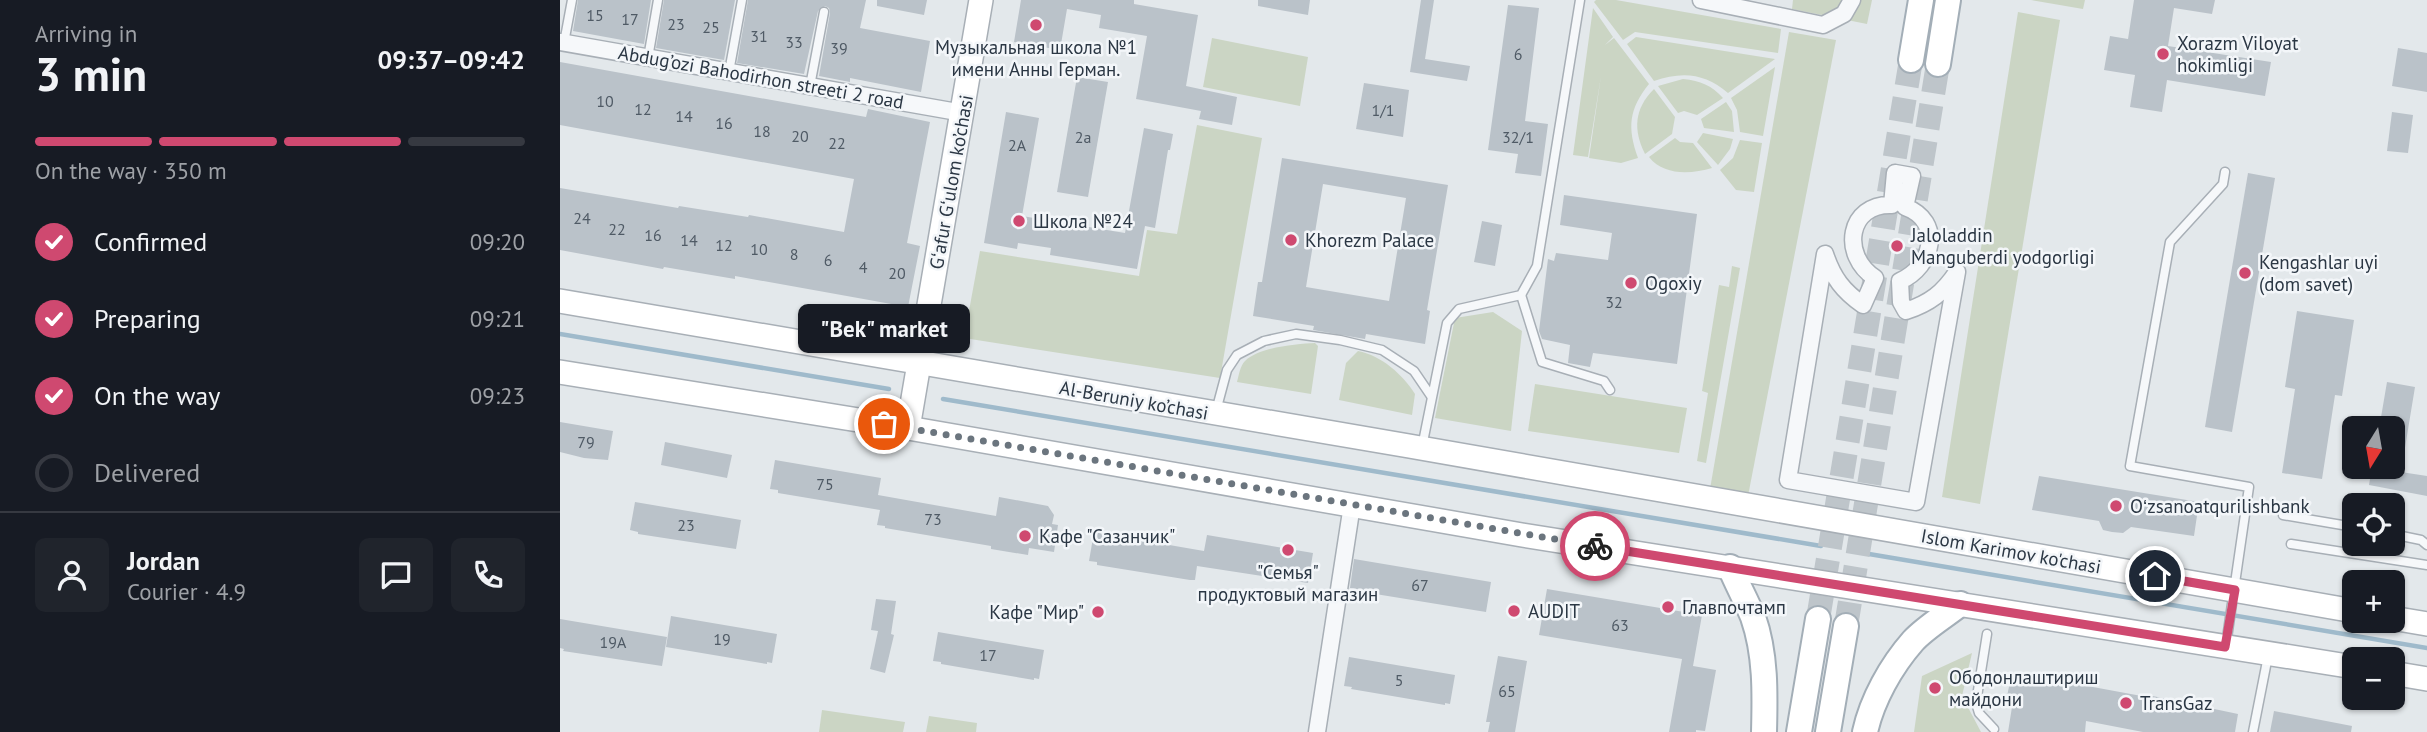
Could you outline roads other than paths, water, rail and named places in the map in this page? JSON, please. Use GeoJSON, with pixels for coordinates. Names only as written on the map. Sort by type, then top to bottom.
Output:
{"type":"FeatureCollection","features":[{"type":"Feature","properties":{"kind":"main road","name":"Gʻafur Gʻulom ko’chasi"},"geometry":{"type":"LineString","coordinates":[[908,428],[981,0]]}},
{"type":"Feature","properties":{"kind":"main road"},"geometry":{"type":"LineString","coordinates":[[1911,60],[1921,0]]}},
{"type":"Feature","properties":{"kind":"main road"},"geometry":{"type":"LineString","coordinates":[[1938,64],[1948,0]]}},
{"type":"Feature","properties":{"kind":"main road","name":"Al-Beruniy ko’chasi"},"geometry":{"type":"LineString","coordinates":[[560,301],[1422,448],[1709,500]]}},
{"type":"Feature","properties":{"kind":"main road"},"geometry":{"type":"LineString","coordinates":[[560,372],[1960,604],[2227,638],[2269,654],[2342,665]]}},
{"type":"Feature","properties":{"kind":"main road","name":"Islom Karimov ko'chasi"},"geometry":{"type":"LineString","coordinates":[[1709,500],[2234,600],[2342,610]]}},
{"type":"Feature","properties":{"kind":"main road"},"geometry":{"type":"LineString","coordinates":[[1730,567],[1753,618],[1762,654],[1764,732]]}},
{"type":"Feature","properties":{"kind":"main road"},"geometry":{"type":"LineString","coordinates":[[1865,732],[1868,719],[1889,674],[1914,640],[1960,604]]}},
{"type":"Feature","properties":{"kind":"main road"},"geometry":{"type":"LineString","coordinates":[[1799,732],[1818,619]]}},
{"type":"Feature","properties":{"kind":"main road"},"geometry":{"type":"LineString","coordinates":[[2405,620],[2427,624]]}},
{"type":"Feature","properties":{"kind":"main road"},"geometry":{"type":"LineString","coordinates":[[1828,732],[1846,625]]}},
{"type":"Feature","properties":{"kind":"main road"},"geometry":{"type":"LineString","coordinates":[[2405,674],[2427,675]]}},
{"type":"Feature","properties":{"kind":"street"},"geometry":{"type":"LineString","coordinates":[[1701,0],[1823,25],[1844,14],[1852,0]]}},
{"type":"Feature","properties":{"kind":"street","name":"Abdug’ozi Bahodirhon streeti 2 road"},"geometry":{"type":"LineString","coordinates":[[562,42],[962,113]]}},
{"type":"Feature","properties":{"kind":"street"},"geometry":{"type":"LineString","coordinates":[[1895,173],[1912,176],[1905,207],[1921,218],[1928,229],[1930,242],[1928,255],[1922,266],[1900,281],[1901,302],[1906,311],[1927,304],[1944,290],[1957,272],[1916,502],[1788,480],[1825,254],[1832,275],[1845,292],[1863,305],[1875,278],[1857,261],[1853,250],[1853,237],[1856,225],[1864,215],[1874,208],[1892,205],[1895,173]]}},
{"type":"Feature","properties":{"kind":"street"},"geometry":{"type":"LineString","coordinates":[[1317,732],[1352,505]]}},
{"type":"Feature","properties":{"kind":"lane"},"geometry":{"type":"LineString","coordinates":[[562,42],[572,0]]}},
{"type":"Feature","properties":{"kind":"lane"},"geometry":{"type":"LineString","coordinates":[[648,58],[658,0]]}},
{"type":"Feature","properties":{"kind":"lane"},"geometry":{"type":"LineString","coordinates":[[729,72],[741,0]]}},
{"type":"Feature","properties":{"kind":"lane"},"geometry":{"type":"LineString","coordinates":[[1580,0],[1537,266],[1521,295],[1542,362],[1604,381],[1610,390]]}},
{"type":"Feature","properties":{"kind":"lane"},"geometry":{"type":"LineString","coordinates":[[810,86],[824,12]]}},
{"type":"Feature","properties":{"kind":"lane"},"geometry":{"type":"LineString","coordinates":[[2225,172],[2222,184],[2170,242],[2130,466],[2249,487],[2227,638]]}},
{"type":"Feature","properties":{"kind":"lane"},"geometry":{"type":"LineString","coordinates":[[1422,448],[1447,323],[1459,309],[1521,295]]}},
{"type":"Feature","properties":{"kind":"lane"},"geometry":{"type":"LineString","coordinates":[[1216,413],[1227,370],[1237,355],[1264,341],[1296,334],[1340,340],[1382,350],[1414,371],[1431,396]]}},
{"type":"Feature","properties":{"kind":"lane"},"geometry":{"type":"LineString","coordinates":[[2283,515],[2342,525]]}},
{"type":"Feature","properties":{"kind":"lane"},"geometry":{"type":"LineString","coordinates":[[2405,537],[2421,540],[2427,545]]}},
{"type":"Feature","properties":{"kind":"lane"},"geometry":{"type":"LineString","coordinates":[[2291,544],[2427,565]]}},
{"type":"Feature","properties":{"kind":"lane"},"geometry":{"type":"LineString","coordinates":[[1987,634],[1976,703],[1979,713],[1994,729]]}},
{"type":"Feature","properties":{"kind":"lane"},"geometry":{"type":"LineString","coordinates":[[2253,732],[2269,654]]}},
{"type":"Feature","properties":{"kind":"waterway"},"geometry":{"type":"LineString","coordinates":[[560,334],[889,389]]}},
{"type":"Feature","properties":{"kind":"waterway"},"geometry":{"type":"LineString","coordinates":[[943,399],[1821,546]]}},
{"type":"Feature","properties":{"kind":"waterway"},"geometry":{"type":"LineString","coordinates":[[1869,554],[2427,648]]}},
{"type":"Feature","properties":{"kind":"tunnel"},"geometry":{"type":"LineString","coordinates":[[1818,619],[1911,60]]}},
{"type":"Feature","properties":{"kind":"tunnel"},"geometry":{"type":"LineString","coordinates":[[1846,626],[1938,64]]}},
{"type":"Feature","properties":{"kind":"place","name":"Музыкальная школа №1 имени Анны Герман."},"geometry":{"type":"Point","coordinates":[1036,25]}},
{"type":"Feature","properties":{"kind":"place","name":"Xorazm Viloyat hokimligi"},"geometry":{"type":"Point","coordinates":[2163,54]}},
{"type":"Feature","properties":{"kind":"place","name":"Школа №24"},"geometry":{"type":"Point","coordinates":[1019,221]}},
{"type":"Feature","properties":{"kind":"place","name":"Khorezm Palace"},"geometry":{"type":"Point","coordinates":[1291,240]}},
{"type":"Feature","properties":{"kind":"place","name":"Jaloladdin Manguberdi yodgorligi"},"geometry":{"type":"Point","coordinates":[1897,246]}},
{"type":"Feature","properties":{"kind":"place","name":"Kengashlar uyi (dom savet)"},"geometry":{"type":"Point","coordinates":[2245,273]}},
{"type":"Feature","properties":{"kind":"place","name":"Ogoxiy"},"geometry":{"type":"Point","coordinates":[1631,283]}},
{"type":"Feature","properties":{"kind":"place","name":"\"Bek\" market"},"geometry":{"type":"Point","coordinates":[884,424]}},
{"type":"Feature","properties":{"kind":"place","name":"Oʻzsanoatqurilishbank"},"geometry":{"type":"Point","coordinates":[2116,506]}},
{"type":"Feature","properties":{"kind":"place","name":"Кафе \"Сазанчик\""},"geometry":{"type":"Point","coordinates":[1025,536]}},
{"type":"Feature","properties":{"kind":"place","name":"\"Семья\" продуктовый магазин"},"geometry":{"type":"Point","coordinates":[1288,550]}},
{"type":"Feature","properties":{"kind":"place","name":"Главпочтамп"},"geometry":{"type":"Point","coordinates":[1668,607]}},
{"type":"Feature","properties":{"kind":"place","name":"AUDIT"},"geometry":{"type":"Point","coordinates":[1514,611]}},
{"type":"Feature","properties":{"kind":"place","name":"Кафе \"Мир\""},"geometry":{"type":"Point","coordinates":[1098,612]}},
{"type":"Feature","properties":{"kind":"place","name":"Ободонлаштириш майдони"},"geometry":{"type":"Point","coordinates":[1935,688]}},
{"type":"Feature","properties":{"kind":"place","name":"TransGaz"},"geometry":{"type":"Point","coordinates":[2126,703]}}]}
